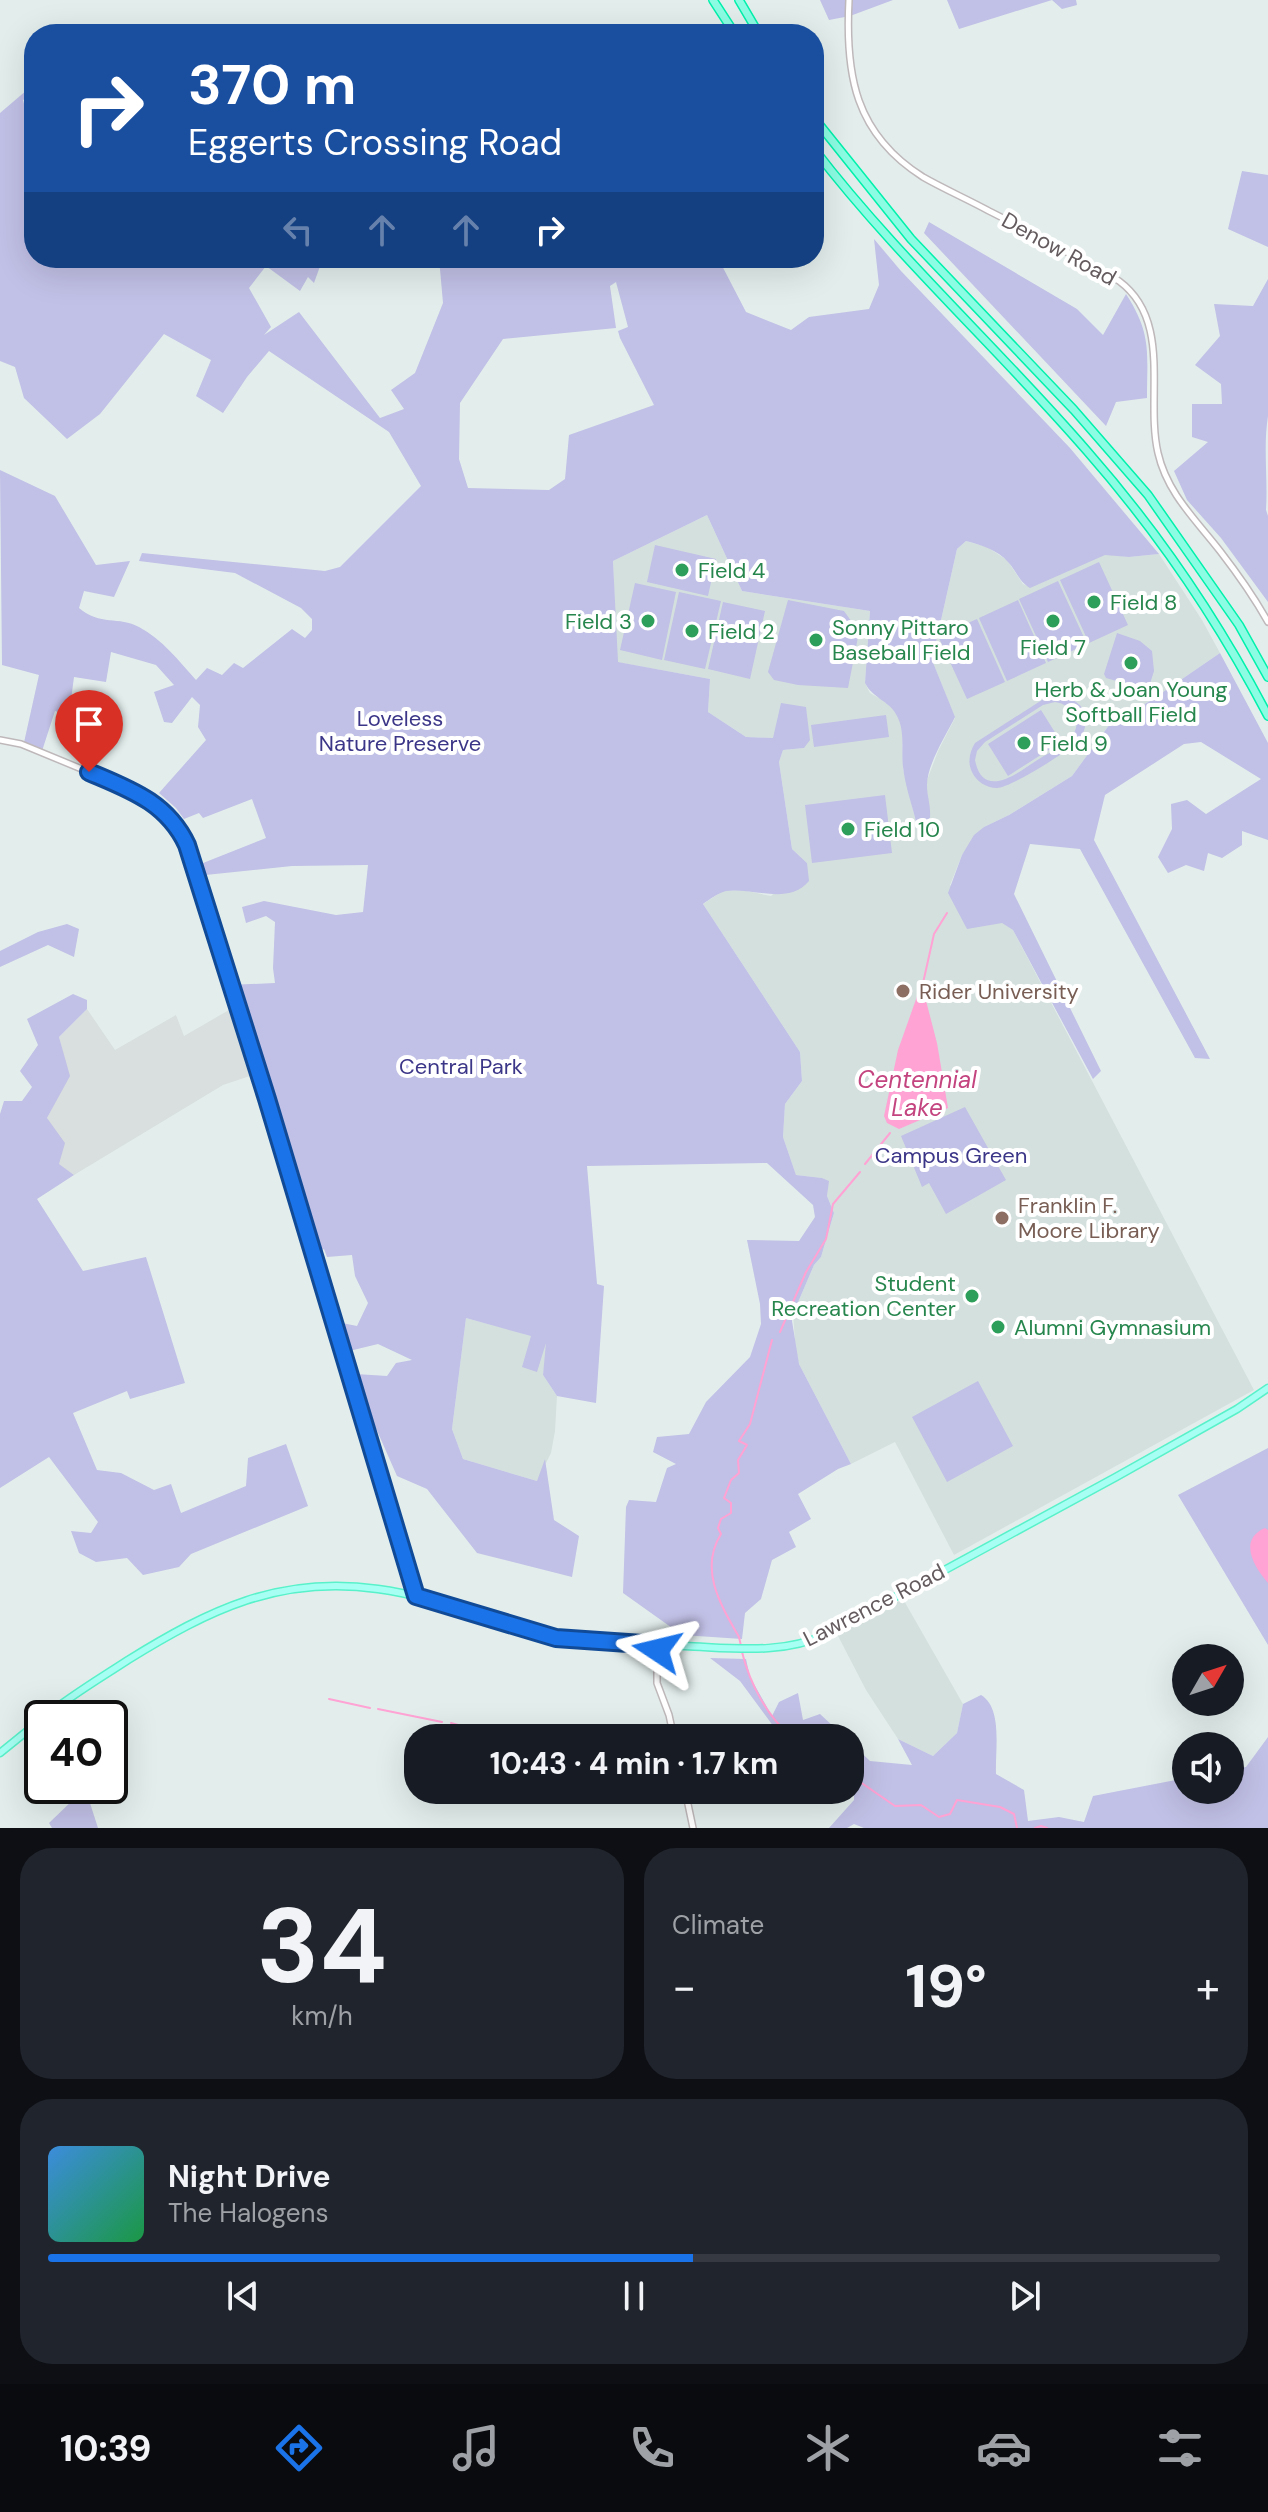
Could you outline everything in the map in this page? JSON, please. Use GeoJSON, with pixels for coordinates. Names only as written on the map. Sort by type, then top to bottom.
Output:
{"type":"FeatureCollection","features":[{"type":"Feature","properties":{"kind":"highway"},"geometry":{"type":"LineString","coordinates":[[711,0],[728,24]]}},
{"type":"Feature","properties":{"kind":"highway"},"geometry":{"type":"LineString","coordinates":[[739,0],[753,24]]}},
{"type":"Feature","properties":{"kind":"highway"},"geometry":{"type":"LineString","coordinates":[[824,130],[911,239],[1074,410],[1148,495],[1208,577],[1268,677]]}},
{"type":"Feature","properties":{"kind":"highway"},"geometry":{"type":"LineString","coordinates":[[824,161],[880,231],[1048,407],[1119,489],[1201,600],[1268,716]]}},
{"type":"Feature","properties":{"kind":"main road","name":"Lawrence Road"},"geometry":{"type":"LineString","coordinates":[[67,1700],[204,1615],[240,1601],[277,1592],[332,1586],[375,1588],[416,1596],[556,1638],[742,1648],[791,1646],[827,1634],[1237,1409],[1268,1388]]}},
{"type":"Feature","properties":{"kind":"main road","name":"Lawrence Road"},"geometry":{"type":"LineString","coordinates":[[0,1753],[24,1733]]}},
{"type":"Feature","properties":{"kind":"street","name":"Denow Road"},"geometry":{"type":"LineString","coordinates":[[849,0],[847,44],[851,79],[866,117],[892,151],[931,181],[1119,281],[1140,301],[1151,333],[1155,433],[1162,468],[1178,499],[1235,571],[1268,622]]}},
{"type":"Feature","properties":{"kind":"street"},"geometry":{"type":"LineString","coordinates":[[0,740],[21,744],[135,791],[165,812],[183,836],[240,1010],[416,1596]]}},
{"type":"Feature","properties":{"kind":"street"},"geometry":{"type":"LineString","coordinates":[[657,1645],[657,1683],[671,1724]]}},
{"type":"Feature","properties":{"kind":"street"},"geometry":{"type":"LineString","coordinates":[[688,1804],[693,1828]]}},
{"type":"Feature","properties":{"kind":"shaded area","name":"Rider University"},"geometry":{"type":"Polygon","coordinates":[[[707,515],[742,591],[870,611],[865,683],[870,693],[888,703],[902,727],[903,769],[916,822],[930,818],[926,783],[955,718],[932,660],[957,549],[966,541],[987,547],[1007,560],[1023,584],[1030,587],[1105,554],[1129,557],[1159,554],[1220,653],[1150,701],[1128,714],[1115,717],[1072,776],[984,827],[962,855],[950,885],[1013,930],[1254,1390],[954,1555],[895,1442],[851,1464],[799,1364],[793,1314],[814,1265],[821,1257],[834,1213],[827,1196],[828,1181],[796,1175],[783,1137],[785,1104],[802,1081],[800,1052],[703,904],[723,891],[742,890],[771,896],[807,863],[792,849],[779,762],[783,750],[804,748],[773,738],[746,737],[708,712],[710,679],[617,662],[613,561],[707,515]]]}},
{"type":"Feature","properties":{"kind":"shaded area"},"geometry":{"type":"Polygon","coordinates":[[[236,1006],[256,1074],[223,1085],[74,1175],[58,1164],[47,1118],[69,1076],[59,1037],[87,1009],[115,1050],[176,1015],[184,1036],[236,1006]]]}},
{"type":"Feature","properties":{"kind":"shaded area"},"geometry":{"type":"Polygon","coordinates":[[[466,1318],[548,1340],[543,1375],[557,1396],[555,1431],[551,1453],[537,1481],[463,1459],[452,1429],[466,1318]]]}},
{"type":"Feature","properties":{"kind":"shaded area"},"geometry":{"type":"Polygon","coordinates":[[[903,1599],[963,1704],[957,1733],[933,1756],[898,1739],[866,1690],[837,1634],[903,1599]]]}},
{"type":"Feature","properties":{"kind":"green space"},"geometry":{"type":"Polygon","coordinates":[[[820,0],[893,0],[850,16],[829,20],[820,0]]]}},
{"type":"Feature","properties":{"kind":"green space"},"geometry":{"type":"Polygon","coordinates":[[[947,0],[1052,0],[959,29],[947,0]]]}},
{"type":"Feature","properties":{"kind":"green space"},"geometry":{"type":"Polygon","coordinates":[[[1052,0],[1076,0],[1077,5],[1062,9],[1052,0]]]}},
{"type":"Feature","properties":{"kind":"green space"},"geometry":{"type":"Polygon","coordinates":[[[24,93],[24,268],[264,268],[249,288],[271,327],[264,335],[299,312],[380,418],[404,409],[391,390],[415,373],[443,303],[440,268],[723,268],[746,312],[791,330],[809,317],[869,309],[879,285],[874,239],[1070,448],[1159,554],[1129,557],[1105,555],[1030,588],[994,551],[966,541],[957,549],[932,660],[955,717],[930,768],[927,785],[930,818],[922,824],[916,822],[905,781],[898,718],[865,683],[870,611],[742,591],[707,515],[613,561],[618,662],[710,679],[708,712],[746,737],[773,738],[781,703],[806,707],[810,740],[804,748],[783,750],[779,762],[792,849],[807,863],[809,881],[791,893],[726,891],[703,904],[800,1052],[802,1081],[785,1104],[783,1137],[796,1175],[829,1181],[827,1196],[834,1213],[821,1257],[814,1265],[792,1321],[799,1364],[851,1464],[798,1494],[811,1519],[789,1532],[796,1547],[772,1560],[761,1599],[745,1613],[742,1639],[682,1635],[623,1593],[626,1507],[629,1500],[656,1502],[667,1468],[676,1464],[653,1452],[657,1437],[689,1434],[706,1402],[750,1357],[761,1324],[747,1240],[799,1241],[815,1217],[813,1205],[767,1163],[587,1166],[597,1284],[604,1286],[596,1403],[557,1396],[543,1375],[546,1343],[537,1372],[522,1367],[531,1336],[466,1318],[452,1429],[463,1459],[537,1481],[545,1459],[554,1520],[579,1536],[572,1577],[477,1553],[427,1489],[397,1476],[356,1374],[387,1376],[396,1363],[412,1360],[378,1344],[341,1353],[332,1321],[357,1326],[368,1303],[355,1276],[352,1255],[327,1257],[324,1249],[311,1254],[229,985],[275,983],[275,922],[266,916],[246,923],[242,907],[264,901],[336,915],[363,912],[368,865],[292,866],[196,876],[193,867],[266,838],[252,799],[203,818],[199,813],[184,819],[159,793],[206,740],[198,727],[200,705],[192,697],[172,723],[164,722],[154,692],[174,685],[156,665],[111,652],[106,682],[74,677],[69,715],[55,711],[41,754],[23,747],[39,675],[2,665],[0,470],[55,496],[96,565],[130,561],[114,597],[84,591],[79,608],[94,617],[132,624],[147,632],[170,651],[196,680],[207,668],[222,675],[234,663],[243,668],[292,629],[305,638],[312,630],[312,619],[301,608],[235,573],[139,561],[142,553],[325,571],[340,567],[421,486],[389,432],[269,351],[223,413],[196,396],[211,360],[164,334],[100,414],[67,439],[24,398],[15,367],[0,361],[0,113],[24,93]],[[616,282],[610,286],[616,328],[503,339],[460,403],[459,459],[468,488],[549,490],[565,479],[569,435],[654,405],[618,331],[628,327],[616,282]]]}},
{"type":"Feature","properties":{"kind":"green space"},"geometry":{"type":"Polygon","coordinates":[[[1242,171],[1268,175],[1268,247],[1228,229],[1242,171]]]}},
{"type":"Feature","properties":{"kind":"green space"},"geometry":{"type":"Polygon","coordinates":[[[929,222],[1077,309],[1103,335],[1126,294],[1144,333],[1147,398],[1116,402],[1106,426],[924,233],[929,222]]]}},
{"type":"Feature","properties":{"kind":"green space"},"geometry":{"type":"Polygon","coordinates":[[[269,268],[319,268],[314,283],[308,277],[300,291],[269,268]]]}},
{"type":"Feature","properties":{"kind":"green space"},"geometry":{"type":"Polygon","coordinates":[[[1268,279],[1268,602],[1221,538],[1187,500],[1174,471],[1208,442],[1192,437],[1192,404],[1222,404],[1221,384],[1195,365],[1220,336],[1214,304],[1253,306],[1268,279]]]}},
{"type":"Feature","properties":{"kind":"green space","name":"Field 4"},"geometry":{"type":"Polygon","coordinates":[[[655,545],[716,559],[708,596],[647,582],[655,545]]]}},
{"type":"Feature","properties":{"kind":"green space","name":"Field 8"},"geometry":{"type":"Polygon","coordinates":[[[1099,562],[1128,625],[1089,643],[1060,580],[1099,562]]]}},
{"type":"Feature","properties":{"kind":"green space","name":"Field 7"},"geometry":{"type":"Polygon","coordinates":[[[1058,581],[1087,644],[1048,662],[1019,599],[1058,581]]]}},
{"type":"Feature","properties":{"kind":"green space","name":"Field 3"},"geometry":{"type":"Polygon","coordinates":[[[635,583],[676,592],[662,660],[620,650],[635,583]]]}},
{"type":"Feature","properties":{"kind":"green space","name":"Field 2"},"geometry":{"type":"Polygon","coordinates":[[[679,592],[721,601],[705,669],[664,660],[679,592]]]}},
{"type":"Feature","properties":{"kind":"green space","name":"Sonny Pittaro Baseball Field"},"geometry":{"type":"Polygon","coordinates":[[[788,600],[844,611],[859,632],[848,688],[798,685],[774,680],[768,672],[788,600]]]}},
{"type":"Feature","properties":{"kind":"green space"},"geometry":{"type":"Polygon","coordinates":[[[1018,600],[1046,663],[1007,681],[979,618],[1018,600]]]}},
{"type":"Feature","properties":{"kind":"green space"},"geometry":{"type":"Polygon","coordinates":[[[723,602],[765,611],[750,679],[708,669],[723,602]]]}},
{"type":"Feature","properties":{"kind":"green space"},"geometry":{"type":"Polygon","coordinates":[[[977,619],[1005,682],[967,699],[938,636],[977,619]]]}},
{"type":"Feature","properties":{"kind":"green space","name":"Herb & Joan Young Softball Field"},"geometry":{"type":"Polygon","coordinates":[[[1117,633],[1140,641],[1152,651],[1154,671],[1148,690],[1106,678],[1104,674],[1117,633]]]}},
{"type":"Feature","properties":{"kind":"green space"},"geometry":{"type":"Polygon","coordinates":[[[1220,653],[1268,743],[1268,840],[1242,831],[1242,845],[1222,858],[1208,853],[1204,871],[1186,865],[1168,873],[1158,857],[1172,829],[1171,804],[1187,800],[1206,814],[1261,779],[1201,742],[1184,744],[1105,795],[1094,840],[1210,1059],[1195,1058],[1080,849],[1030,844],[1014,894],[1101,1071],[1093,1079],[1013,930],[1002,923],[967,929],[948,893],[962,855],[974,835],[1072,776],[1115,717],[1128,714],[1150,701],[1220,653]]]}},
{"type":"Feature","properties":{"kind":"green space"},"geometry":{"type":"Polygon","coordinates":[[[1059,689],[1085,712],[1085,728],[1076,743],[1015,782],[997,788],[982,783],[970,768],[975,743],[1059,689]],[[1060,703],[1043,705],[985,742],[977,751],[975,760],[979,773],[986,779],[1003,780],[1068,741],[1077,722],[1070,709],[1060,703]]]}},
{"type":"Feature","properties":{"kind":"green space","name":"Field 9"},"geometry":{"type":"Polygon","coordinates":[[[1041,710],[1061,742],[1008,776],[988,744],[1041,710]]]}},
{"type":"Feature","properties":{"kind":"green space"},"geometry":{"type":"Polygon","coordinates":[[[886,715],[889,737],[814,747],[811,725],[886,715]]]}},
{"type":"Feature","properties":{"kind":"green space","name":"Field 10"},"geometry":{"type":"Polygon","coordinates":[[[885,795],[892,853],[812,863],[805,805],[885,795]]]}},
{"type":"Feature","properties":{"kind":"green space"},"geometry":{"type":"Polygon","coordinates":[[[67,924],[79,929],[74,957],[48,945],[0,967],[0,951],[38,932],[67,924]]]}},
{"type":"Feature","properties":{"kind":"green space"},"geometry":{"type":"Polygon","coordinates":[[[73,994],[87,1000],[87,1009],[59,1037],[70,1076],[47,1118],[65,1143],[59,1164],[74,1175],[37,1199],[83,1271],[146,1257],[185,1383],[130,1399],[127,1391],[73,1413],[97,1470],[121,1473],[154,1490],[171,1484],[181,1513],[246,1486],[248,1458],[286,1444],[308,1506],[191,1554],[179,1567],[143,1575],[127,1558],[96,1562],[79,1553],[71,1531],[91,1533],[98,1522],[49,1457],[0,1488],[0,1114],[4,1101],[22,1101],[32,1087],[20,1071],[38,1045],[27,1019],[73,994]]]}},
{"type":"Feature","properties":{"kind":"green space","name":"Campus Green"},"geometry":{"type":"Polygon","coordinates":[[[965,1107],[1006,1180],[946,1214],[929,1183],[922,1187],[901,1136],[965,1107]]]}},
{"type":"Feature","properties":{"kind":"green space"},"geometry":{"type":"Polygon","coordinates":[[[978,1381],[1013,1446],[947,1482],[912,1417],[978,1381]]]}},
{"type":"Feature","properties":{"kind":"green space"},"geometry":{"type":"Polygon","coordinates":[[[1268,1448],[1268,1645],[1178,1495],[1268,1448]]]}},
{"type":"Feature","properties":{"kind":"green space"},"geometry":{"type":"Polygon","coordinates":[[[710,1658],[746,1659],[750,1677],[772,1716],[779,1702],[798,1693],[803,1720],[820,1714],[831,1724],[772,1724],[740,1681],[710,1658]]]}},
{"type":"Feature","properties":{"kind":"green space"},"geometry":{"type":"Polygon","coordinates":[[[981,1695],[988,1701],[995,1719],[996,1774],[1024,1790],[1028,1821],[1059,1817],[1084,1822],[1093,1796],[1172,1781],[1172,1804],[1244,1804],[1244,1767],[1268,1737],[1268,1828],[864,1828],[854,1824],[847,1828],[829,1828],[850,1804],[864,1804],[864,1755],[870,1761],[912,1765],[898,1739],[933,1756],[957,1733],[963,1704],[981,1695]]]}},
{"type":"Feature","properties":{"kind":"green space"},"geometry":{"type":"Polygon","coordinates":[[[69,1804],[90,1804],[98,1828],[52,1828],[49,1823],[69,1804]]]}},
{"type":"Feature","properties":{"kind":"water","name":"Centennial Lake"},"geometry":{"type":"Polygon","coordinates":[[[920,988],[937,1043],[948,1108],[899,1129],[887,1123],[884,1116],[898,1050],[920,988]]]}},
{"type":"Feature","properties":{"kind":"water"},"geometry":{"type":"Polygon","coordinates":[[[1265,1528],[1268,1530],[1268,1583],[1254,1562],[1250,1547],[1257,1533],[1265,1528]]]}},
{"type":"Feature","properties":{"kind":"waterway"},"geometry":{"type":"LineString","coordinates":[[923,983],[934,934],[947,913]]}},
{"type":"Feature","properties":{"kind":"waterway"},"geometry":{"type":"LineString","coordinates":[[865,1164],[890,1133]]}},
{"type":"Feature","properties":{"kind":"waterway"},"geometry":{"type":"LineString","coordinates":[[780,1332],[806,1272],[826,1239],[833,1204],[860,1172]]}},
{"type":"Feature","properties":{"kind":"waterway"},"geometry":{"type":"LineString","coordinates":[[741,1646],[719,1599],[712,1560],[721,1534],[718,1528],[721,1519],[731,1513],[731,1503],[724,1498],[731,1480],[739,1473],[738,1460],[747,1445],[739,1441],[750,1424],[772,1340]]}},
{"type":"Feature","properties":{"kind":"waterway"},"geometry":{"type":"LineString","coordinates":[[742,1652],[761,1699],[779,1724]]}},
{"type":"Feature","properties":{"kind":"waterway"},"geometry":{"type":"LineString","coordinates":[[329,1699],[370,1708]]}},
{"type":"Feature","properties":{"kind":"waterway"},"geometry":{"type":"LineString","coordinates":[[378,1709],[442,1722]]}},
{"type":"Feature","properties":{"kind":"waterway"},"geometry":{"type":"LineString","coordinates":[[864,1785],[895,1806],[921,1805],[939,1817],[950,1814],[957,1800],[1000,1807],[1014,1814],[1017,1828]]}},
{"type":"Feature","properties":{"kind":"waterway"},"geometry":{"type":"LineString","coordinates":[[1035,1828],[1047,1828]]}},
{"type":"Feature","properties":{"kind":"place","name":"Field 4"},"geometry":{"type":"Point","coordinates":[682,570]}},
{"type":"Feature","properties":{"kind":"place","name":"Field 8"},"geometry":{"type":"Point","coordinates":[1094,602]}},
{"type":"Feature","properties":{"kind":"place","name":"Field 3"},"geometry":{"type":"Point","coordinates":[648,621]}},
{"type":"Feature","properties":{"kind":"place","name":"Field 7"},"geometry":{"type":"Point","coordinates":[1053,621]}},
{"type":"Feature","properties":{"kind":"place","name":"Field 2"},"geometry":{"type":"Point","coordinates":[692,631]}},
{"type":"Feature","properties":{"kind":"place","name":"Sonny Pittaro Baseball Field"},"geometry":{"type":"Point","coordinates":[816,640]}},
{"type":"Feature","properties":{"kind":"place","name":"Herb & Joan Young Softball Field"},"geometry":{"type":"Point","coordinates":[1131,663]}},
{"type":"Feature","properties":{"kind":"place","name":"Field 9"},"geometry":{"type":"Point","coordinates":[1024,743]}},
{"type":"Feature","properties":{"kind":"place","name":"Field 10"},"geometry":{"type":"Point","coordinates":[848,829]}},
{"type":"Feature","properties":{"kind":"place","name":"Rider University"},"geometry":{"type":"Point","coordinates":[903,991]}},
{"type":"Feature","properties":{"kind":"place","name":"Franklin F. Moore Library"},"geometry":{"type":"Point","coordinates":[1002,1218]}},
{"type":"Feature","properties":{"kind":"place","name":"Student Recreation Center"},"geometry":{"type":"Point","coordinates":[972,1296]}},
{"type":"Feature","properties":{"kind":"place","name":"Alumni Gymnasium"},"geometry":{"type":"Point","coordinates":[998,1327]}},
{"type":"Feature","properties":{"kind":"route"},"geometry":{"type":"LineString","coordinates":[[89,772],[148,799],[173,821],[187,845],[267,1099],[416,1596],[556,1638],[657,1645],[657,1650]]}},
{"type":"Feature","properties":{"kind":"park label","name":"Loveless Nature Preserve"},"geometry":{"type":"Point","coordinates":[400,730]}},
{"type":"Feature","properties":{"kind":"park label","name":"Central Park"},"geometry":{"type":"Point","coordinates":[461,1066]}}]}
